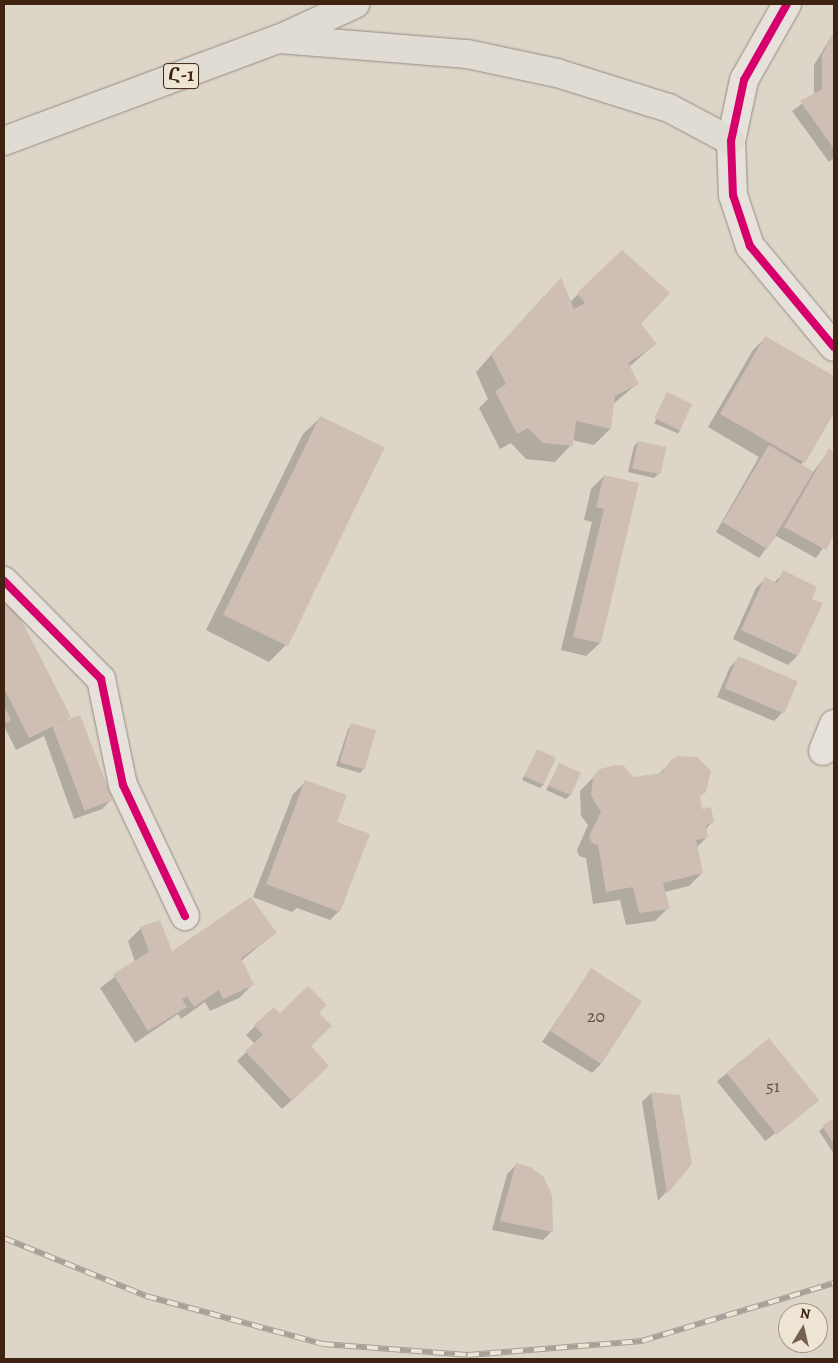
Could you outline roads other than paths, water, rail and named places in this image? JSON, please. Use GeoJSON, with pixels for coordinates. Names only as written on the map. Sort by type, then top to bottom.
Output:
{"type":"FeatureCollection","features":[{"type":"Feature","properties":{"kind":"main road","name":"Հ-1"},"geometry":{"type":"LineString","coordinates":[[4,141],[279,39],[355,4]]}},
{"type":"Feature","properties":{"kind":"main road"},"geometry":{"type":"LineString","coordinates":[[279,39],[467,54],[557,73],[669,108],[731,141]]}},
{"type":"Feature","properties":{"kind":"street"},"geometry":{"type":"LineString","coordinates":[[787,4],[744,80],[731,141],[732,195],[750,246],[834,347]]}},
{"type":"Feature","properties":{"kind":"street"},"geometry":{"type":"LineString","coordinates":[[4,581],[101,679],[123,785],[185,916]]}},
{"type":"Feature","properties":{"kind":"street"},"geometry":{"type":"LineString","coordinates":[[823,751],[834,724]]}},
{"type":"Feature","properties":{"kind":"railway"},"geometry":{"type":"LineString","coordinates":[[4,1238],[146,1296],[323,1344],[468,1355],[642,1341],[834,1283]]}}]}
